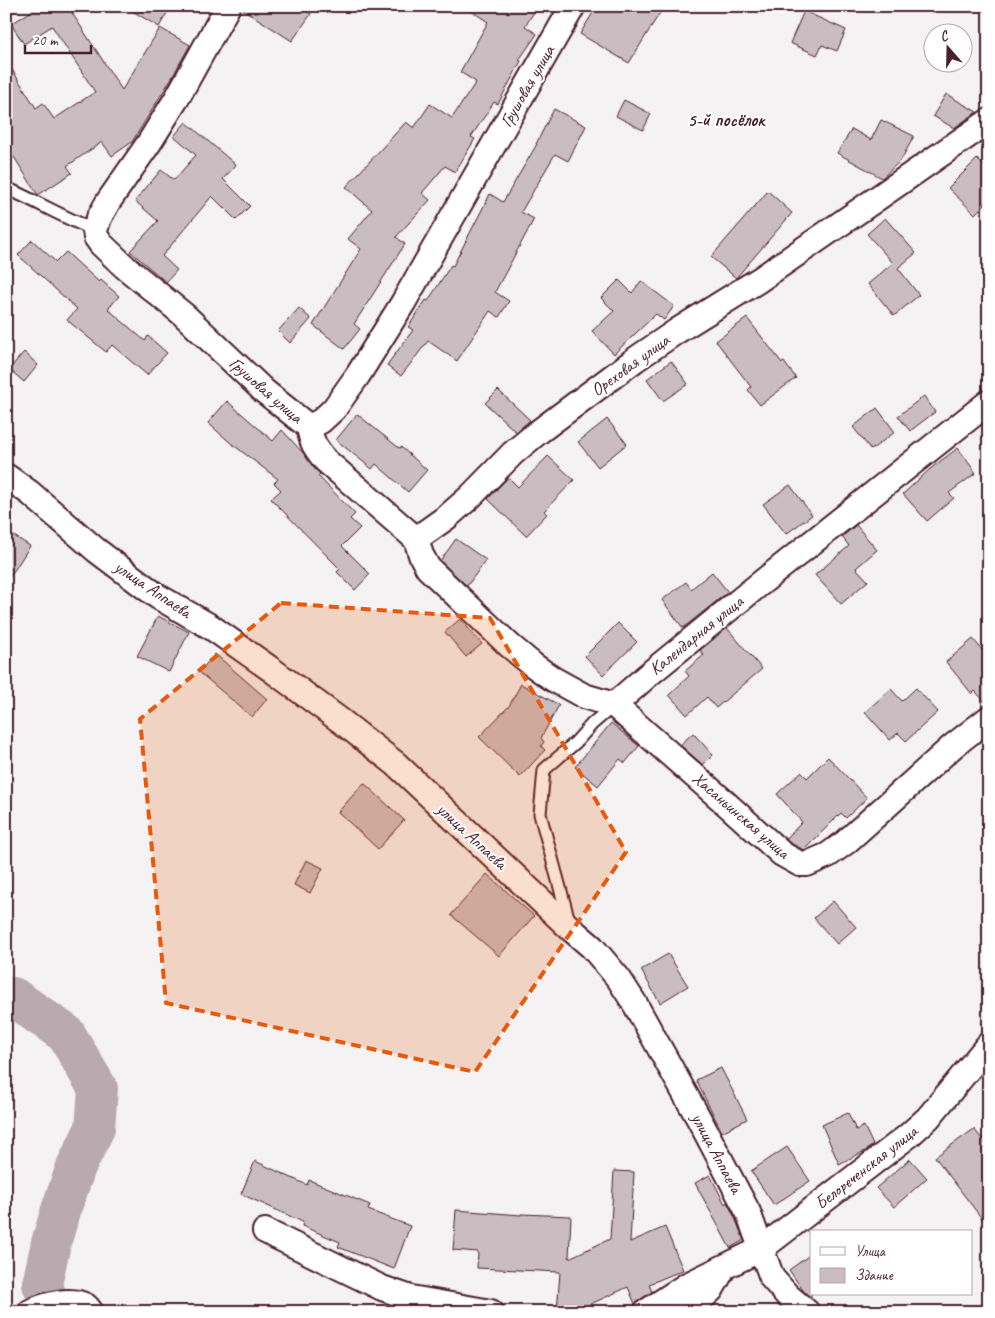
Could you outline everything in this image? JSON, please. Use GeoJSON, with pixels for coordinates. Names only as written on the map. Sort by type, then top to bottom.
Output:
{"type":"FeatureCollection","features":[{"type":"Feature","properties":{"kind":"street"},"geometry":{"type":"LineString","coordinates":[[95,230],[108,202],[177,98],[228,6]]}},
{"type":"Feature","properties":{"kind":"street","name":"Грушовая улица"},"geometry":{"type":"LineString","coordinates":[[95,230],[96,237],[101,244],[125,267],[184,315],[264,391],[309,427],[321,421],[334,409],[358,375],[403,303],[574,6]]}},
{"type":"Feature","properties":{"kind":"street","name":"Ореховая улица"},"geometry":{"type":"LineString","coordinates":[[416,539],[447,517],[471,496],[513,453],[536,433],[636,359],[759,280],[989,120]]}},
{"type":"Feature","properties":{"kind":"street","name":"Календарная улица"},"geometry":{"type":"LineString","coordinates":[[614,705],[756,587],[989,402]]}},
{"type":"Feature","properties":{"kind":"street"},"geometry":{"type":"LineString","coordinates":[[309,427],[314,447],[325,460],[416,539],[421,556],[428,568],[509,645],[533,665],[584,696],[614,705]]}},
{"type":"Feature","properties":{"kind":"street","name":"улица Аппаева"},"geometry":{"type":"LineString","coordinates":[[6,476],[30,493],[96,550],[157,596],[218,632],[341,721],[396,764],[592,947],[619,979],[635,1004],[699,1119],[748,1212],[772,1278],[788,1296],[807,1312]]}},
{"type":"Feature","properties":{"kind":"street","name":"Хасаньинская улица"},"geometry":{"type":"LineString","coordinates":[[614,705],[782,854],[800,864],[807,864],[828,855],[846,842],[953,746],[989,718]]}},
{"type":"Feature","properties":{"kind":"street","name":"Белореченская улица"},"geometry":{"type":"LineString","coordinates":[[646,1312],[687,1285],[762,1249],[908,1136],[928,1118],[989,1044]]}},
{"type":"Feature","properties":{"kind":"street"},"geometry":{"type":"LineString","coordinates":[[264,1232],[382,1288],[411,1298],[491,1312]]}},
{"type":"Feature","properties":{"kind":"street"},"geometry":{"type":"LineString","coordinates":[[687,1312],[711,1290],[723,1268]]}},
{"type":"Feature","properties":{"kind":"street"},"geometry":{"type":"LineString","coordinates":[[30,1312],[50,1304],[75,1302],[85,1306],[92,1312]]}},
{"type":"Feature","properties":{"kind":"lane"},"geometry":{"type":"LineString","coordinates":[[6,188],[70,220],[95,230]]}},
{"type":"Feature","properties":{"kind":"lane"},"geometry":{"type":"LineString","coordinates":[[571,929],[540,814],[544,770],[614,705]]}},
{"type":"Feature","properties":{"kind":"highlighted area"},"geometry":{"type":"Polygon","coordinates":[[[281,603],[490,618],[626,852],[475,1072],[166,1003],[140,719],[281,603]]]}},
{"type":"Feature","properties":{"kind":"building"},"geometry":{"type":"Polygon","coordinates":[[[40,6],[83,6],[72,13],[122,90],[160,28],[190,45],[132,142],[112,156],[102,142],[67,166],[72,173],[38,195],[14,157],[6,162],[6,60],[36,108],[43,103],[54,119],[95,92],[52,26],[24,44],[11,24],[40,6]]]}},
{"type":"Feature","properties":{"kind":"building"},"geometry":{"type":"Polygon","coordinates":[[[124,6],[171,6],[159,27],[124,6]]]}},
{"type":"Feature","properties":{"kind":"building"},"geometry":{"type":"Polygon","coordinates":[[[242,6],[299,6],[311,14],[292,41],[241,8],[242,6]]]}},
{"type":"Feature","properties":{"kind":"building"},"geometry":{"type":"Polygon","coordinates":[[[464,6],[538,6],[525,26],[537,34],[519,60],[521,61],[498,104],[494,102],[471,137],[475,139],[455,172],[445,166],[422,193],[430,200],[396,237],[405,244],[354,324],[360,329],[344,349],[313,325],[361,249],[348,239],[372,210],[346,187],[406,122],[414,128],[430,104],[452,118],[476,82],[460,72],[488,22],[464,6]]]}},
{"type":"Feature","properties":{"kind":"building"},"geometry":{"type":"Polygon","coordinates":[[[597,6],[664,6],[629,63],[580,34],[597,6]]]}},
{"type":"Feature","properties":{"kind":"building"},"geometry":{"type":"Polygon","coordinates":[[[804,11],[846,30],[837,51],[822,45],[817,55],[790,43],[804,11]]]}},
{"type":"Feature","properties":{"kind":"building"},"geometry":{"type":"Polygon","coordinates":[[[946,94],[977,112],[954,128],[933,116],[946,94]]]}},
{"type":"Feature","properties":{"kind":"building"},"geometry":{"type":"Polygon","coordinates":[[[624,100],[651,114],[643,130],[616,116],[624,100]]]}},
{"type":"Feature","properties":{"kind":"building"},"geometry":{"type":"Polygon","coordinates":[[[554,109],[586,126],[568,161],[555,154],[521,212],[534,219],[495,292],[509,301],[499,317],[490,311],[457,361],[428,341],[401,376],[387,365],[413,330],[408,327],[426,300],[428,301],[451,265],[453,266],[490,194],[503,202],[537,144],[554,109]]]}},
{"type":"Feature","properties":{"kind":"building"},"geometry":{"type":"Polygon","coordinates":[[[881,120],[914,136],[901,160],[882,178],[837,153],[852,129],[871,140],[881,120]]]}},
{"type":"Feature","properties":{"kind":"building"},"geometry":{"type":"Polygon","coordinates":[[[186,122],[236,165],[223,179],[250,206],[236,220],[212,196],[162,256],[177,270],[166,282],[130,251],[158,221],[135,201],[161,170],[174,180],[196,155],[174,136],[186,122]]]}},
{"type":"Feature","properties":{"kind":"building"},"geometry":{"type":"Polygon","coordinates":[[[977,159],[989,171],[989,200],[975,214],[948,188],[977,159]]]}},
{"type":"Feature","properties":{"kind":"building"},"geometry":{"type":"Polygon","coordinates":[[[768,191],[792,213],[736,278],[711,257],[768,191]]]}},
{"type":"Feature","properties":{"kind":"building"},"geometry":{"type":"Polygon","coordinates":[[[885,218],[916,253],[898,268],[919,295],[894,316],[868,284],[893,263],[867,234],[885,218]]]}},
{"type":"Feature","properties":{"kind":"building"},"geometry":{"type":"Polygon","coordinates":[[[32,240],[56,262],[66,252],[99,282],[101,280],[119,296],[108,309],[145,341],[148,336],[167,353],[147,375],[112,345],[106,352],[67,320],[77,309],[18,255],[32,240]]]}},
{"type":"Feature","properties":{"kind":"building"},"geometry":{"type":"Polygon","coordinates":[[[619,280],[632,293],[641,281],[674,306],[664,320],[656,314],[614,354],[592,331],[614,311],[601,298],[619,280]]]}},
{"type":"Feature","properties":{"kind":"building"},"geometry":{"type":"Polygon","coordinates":[[[299,308],[311,319],[290,343],[278,331],[299,308]]]}},
{"type":"Feature","properties":{"kind":"building"},"geometry":{"type":"Polygon","coordinates":[[[747,318],[796,378],[760,405],[748,390],[751,387],[716,341],[747,318]]]}},
{"type":"Feature","properties":{"kind":"building"},"geometry":{"type":"Polygon","coordinates":[[[24,352],[38,365],[24,382],[9,369],[24,352]]]}},
{"type":"Feature","properties":{"kind":"building"},"geometry":{"type":"Polygon","coordinates":[[[671,361],[688,384],[663,401],[647,379],[671,361]]]}},
{"type":"Feature","properties":{"kind":"building"},"geometry":{"type":"Polygon","coordinates":[[[498,390],[530,420],[516,432],[485,403],[498,390]]]}},
{"type":"Feature","properties":{"kind":"building"},"geometry":{"type":"Polygon","coordinates":[[[924,396],[935,412],[910,431],[898,416],[924,396]]]}},
{"type":"Feature","properties":{"kind":"building"},"geometry":{"type":"Polygon","coordinates":[[[227,401],[273,441],[282,430],[320,474],[318,476],[355,514],[350,519],[360,528],[342,546],[370,574],[355,590],[337,572],[340,569],[271,499],[281,490],[274,483],[278,479],[208,423],[227,401]]]}},
{"type":"Feature","properties":{"kind":"building"},"geometry":{"type":"Polygon","coordinates":[[[877,408],[895,432],[871,450],[853,427],[877,408]]]}},
{"type":"Feature","properties":{"kind":"building"},"geometry":{"type":"Polygon","coordinates":[[[357,414],[399,448],[401,447],[427,470],[408,492],[376,464],[372,469],[336,440],[357,414]]]}},
{"type":"Feature","properties":{"kind":"building"},"geometry":{"type":"Polygon","coordinates":[[[607,419],[627,444],[598,467],[578,442],[607,419]]]}},
{"type":"Feature","properties":{"kind":"building"},"geometry":{"type":"Polygon","coordinates":[[[958,448],[976,473],[949,493],[954,498],[927,521],[903,494],[930,469],[958,448]]]}},
{"type":"Feature","properties":{"kind":"building"},"geometry":{"type":"Polygon","coordinates":[[[548,456],[574,480],[544,511],[547,514],[526,536],[488,499],[508,477],[518,487],[548,456]]]}},
{"type":"Feature","properties":{"kind":"building"},"geometry":{"type":"Polygon","coordinates":[[[790,485],[812,515],[786,534],[763,504],[790,485]]]}},
{"type":"Feature","properties":{"kind":"building"},"geometry":{"type":"Polygon","coordinates":[[[856,525],[877,550],[856,568],[868,581],[841,604],[815,575],[849,546],[842,537],[856,525]]]}},
{"type":"Feature","properties":{"kind":"building"},"geometry":{"type":"Polygon","coordinates":[[[6,531],[30,546],[6,583],[6,531]]]}},
{"type":"Feature","properties":{"kind":"building"},"geometry":{"type":"Polygon","coordinates":[[[456,539],[486,560],[467,586],[440,561],[456,539]]]}},
{"type":"Feature","properties":{"kind":"building"},"geometry":{"type":"Polygon","coordinates":[[[712,572],[728,592],[683,628],[662,600],[686,582],[691,589],[712,572]]]}},
{"type":"Feature","properties":{"kind":"building"},"geometry":{"type":"Polygon","coordinates":[[[158,616],[189,632],[169,672],[137,656],[158,616]]]}},
{"type":"Feature","properties":{"kind":"building"},"geometry":{"type":"Polygon","coordinates":[[[460,619],[482,644],[466,657],[445,632],[460,619]]]}},
{"type":"Feature","properties":{"kind":"building"},"geometry":{"type":"Polygon","coordinates":[[[618,623],[637,642],[603,675],[585,656],[618,623]]]}},
{"type":"Feature","properties":{"kind":"building"},"geometry":{"type":"Polygon","coordinates":[[[727,628],[762,669],[716,708],[707,697],[687,715],[669,695],[689,676],[685,671],[704,655],[700,650],[727,628]]]}},
{"type":"Feature","properties":{"kind":"building"},"geometry":{"type":"Polygon","coordinates":[[[973,639],[989,658],[989,705],[975,691],[972,694],[946,662],[973,639]]]}},
{"type":"Feature","properties":{"kind":"building"},"geometry":{"type":"Polygon","coordinates":[[[215,654],[267,699],[252,717],[199,672],[215,654]]]}},
{"type":"Feature","properties":{"kind":"building"},"geometry":{"type":"Polygon","coordinates":[[[521,684],[559,705],[541,738],[544,742],[541,746],[545,750],[520,777],[479,737],[509,706],[521,684]]]}},
{"type":"Feature","properties":{"kind":"building"},"geometry":{"type":"Polygon","coordinates":[[[916,688],[938,712],[906,741],[898,733],[890,740],[865,712],[891,689],[902,701],[916,688]]]}},
{"type":"Feature","properties":{"kind":"building"},"geometry":{"type":"Polygon","coordinates":[[[611,723],[639,746],[625,763],[620,759],[598,786],[575,767],[611,723]]]}},
{"type":"Feature","properties":{"kind":"building"},"geometry":{"type":"Polygon","coordinates":[[[693,733],[713,755],[703,765],[680,745],[693,733]]]}},
{"type":"Feature","properties":{"kind":"building"},"geometry":{"type":"Polygon","coordinates":[[[828,757],[867,798],[846,818],[841,813],[804,850],[786,839],[802,822],[777,794],[801,772],[807,778],[828,757]]]}},
{"type":"Feature","properties":{"kind":"building"},"geometry":{"type":"Polygon","coordinates":[[[364,783],[404,820],[378,849],[338,812],[364,783]]]}},
{"type":"Feature","properties":{"kind":"building"},"geometry":{"type":"Polygon","coordinates":[[[306,860],[323,868],[310,893],[294,885],[306,860]]]}},
{"type":"Feature","properties":{"kind":"building"},"geometry":{"type":"Polygon","coordinates":[[[487,874],[534,916],[499,956],[451,915],[487,874]]]}},
{"type":"Feature","properties":{"kind":"building"},"geometry":{"type":"Polygon","coordinates":[[[833,901],[856,927],[837,944],[814,918],[833,901]]]}},
{"type":"Feature","properties":{"kind":"building"},"geometry":{"type":"Polygon","coordinates":[[[668,954],[688,986],[660,1003],[641,970],[668,954]]]}},
{"type":"Feature","properties":{"kind":"building"},"geometry":{"type":"Polygon","coordinates":[[[721,1068],[747,1119],[722,1132],[696,1080],[721,1068]]]}},
{"type":"Feature","properties":{"kind":"building"},"geometry":{"type":"Polygon","coordinates":[[[848,1113],[856,1130],[864,1126],[873,1145],[839,1164],[822,1125],[848,1113]]]}},
{"type":"Feature","properties":{"kind":"building"},"geometry":{"type":"Polygon","coordinates":[[[974,1129],[989,1148],[989,1228],[935,1157],[974,1129]]]}},
{"type":"Feature","properties":{"kind":"building"},"geometry":{"type":"Polygon","coordinates":[[[787,1147],[810,1181],[774,1205],[751,1171],[787,1147]]]}},
{"type":"Feature","properties":{"kind":"building"},"geometry":{"type":"Polygon","coordinates":[[[910,1159],[927,1178],[894,1207],[876,1188],[910,1159]]]}},
{"type":"Feature","properties":{"kind":"building"},"geometry":{"type":"Polygon","coordinates":[[[255,1161],[307,1185],[309,1180],[370,1205],[368,1210],[410,1226],[394,1269],[338,1247],[340,1242],[302,1226],[303,1222],[241,1194],[255,1161]]]}},
{"type":"Feature","properties":{"kind":"building"},"geometry":{"type":"Polygon","coordinates":[[[614,1171],[634,1172],[630,1242],[665,1227],[683,1270],[649,1284],[652,1292],[635,1304],[628,1287],[584,1307],[583,1312],[557,1312],[560,1272],[477,1268],[478,1252],[453,1250],[456,1210],[521,1215],[571,1216],[569,1258],[610,1239],[614,1171]]]}},
{"type":"Feature","properties":{"kind":"building"},"geometry":{"type":"Polygon","coordinates":[[[710,1175],[725,1204],[727,1202],[744,1240],[730,1248],[695,1183],[710,1175]]]}},
{"type":"Feature","properties":{"kind":"building"},"geometry":{"type":"Polygon","coordinates":[[[810,1255],[811,1298],[805,1293],[789,1270],[810,1255]]]}},
{"type":"Feature","properties":{"kind":"waterway"},"geometry":{"type":"LineString","coordinates":[[6,996],[13,997],[66,1034],[98,1089],[95,1128],[76,1167],[61,1210],[42,1284],[51,1312]]}},
{"type":"Feature","properties":{"kind":"district","name":"5-й посёлок"},"geometry":{"type":"Point","coordinates":[726,120]}}]}
